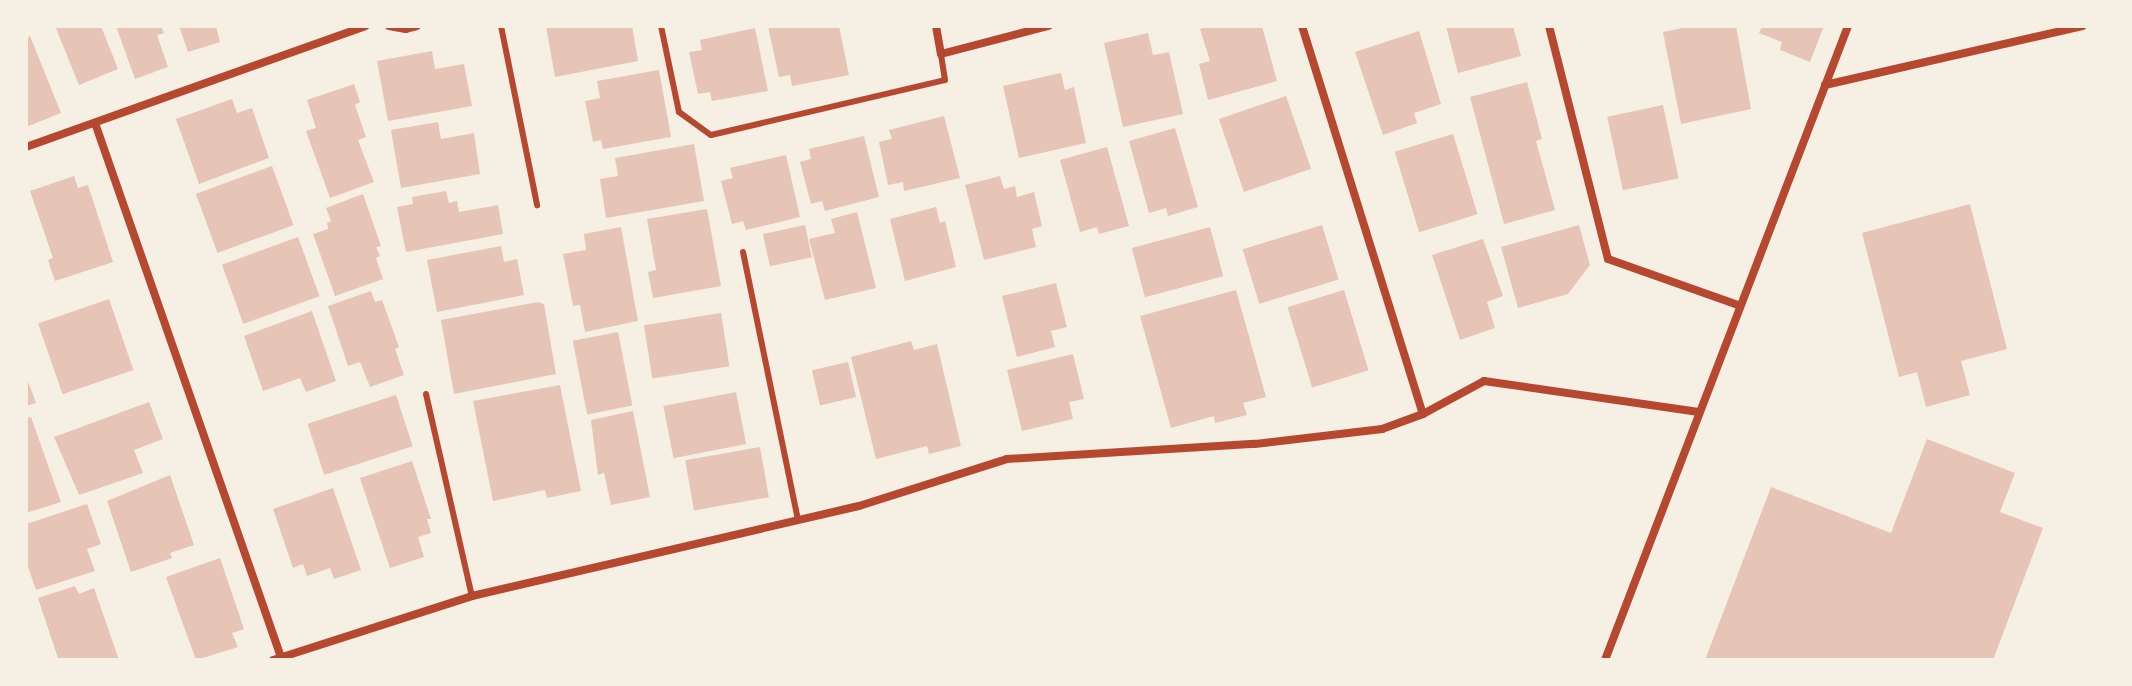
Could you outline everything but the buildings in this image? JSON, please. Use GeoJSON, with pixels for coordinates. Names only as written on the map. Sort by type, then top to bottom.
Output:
{"type":"FeatureCollection","features":[{"type":"Feature","properties":{"kind":"street"},"geometry":{"type":"LineString","coordinates":[[26,147],[365,26]]}},
{"type":"Feature","properties":{"kind":"street"},"geometry":{"type":"LineString","coordinates":[[389,26],[406,29],[417,26]]}},
{"type":"Feature","properties":{"kind":"street"},"geometry":{"type":"LineString","coordinates":[[936,26],[941,54],[1048,26]]}},
{"type":"Feature","properties":{"kind":"street"},"geometry":{"type":"LineString","coordinates":[[1302,26],[1423,414]]}},
{"type":"Feature","properties":{"kind":"street"},"geometry":{"type":"LineString","coordinates":[[1549,26],[1608,259],[1738,305]]}},
{"type":"Feature","properties":{"kind":"street"},"geometry":{"type":"LineString","coordinates":[[1605,660],[1738,305],[1848,26]]}},
{"type":"Feature","properties":{"kind":"street"},"geometry":{"type":"LineString","coordinates":[[1825,85],[2082,26]]}},
{"type":"Feature","properties":{"kind":"street"},"geometry":{"type":"LineString","coordinates":[[95,123],[277,658],[472,596],[859,506],[1007,459],[1255,444],[1382,429],[1423,414],[1484,381],[1699,412]]}},
{"type":"Feature","properties":{"kind":"lane"},"geometry":{"type":"LineString","coordinates":[[501,26],[537,205]]}},
{"type":"Feature","properties":{"kind":"lane"},"geometry":{"type":"LineString","coordinates":[[661,26],[679,112],[711,135],[945,80],[941,54]]}},
{"type":"Feature","properties":{"kind":"lane"},"geometry":{"type":"LineString","coordinates":[[743,252],[798,520]]}},
{"type":"Feature","properties":{"kind":"lane"},"geometry":{"type":"LineString","coordinates":[[426,394],[472,596]]}}]}
